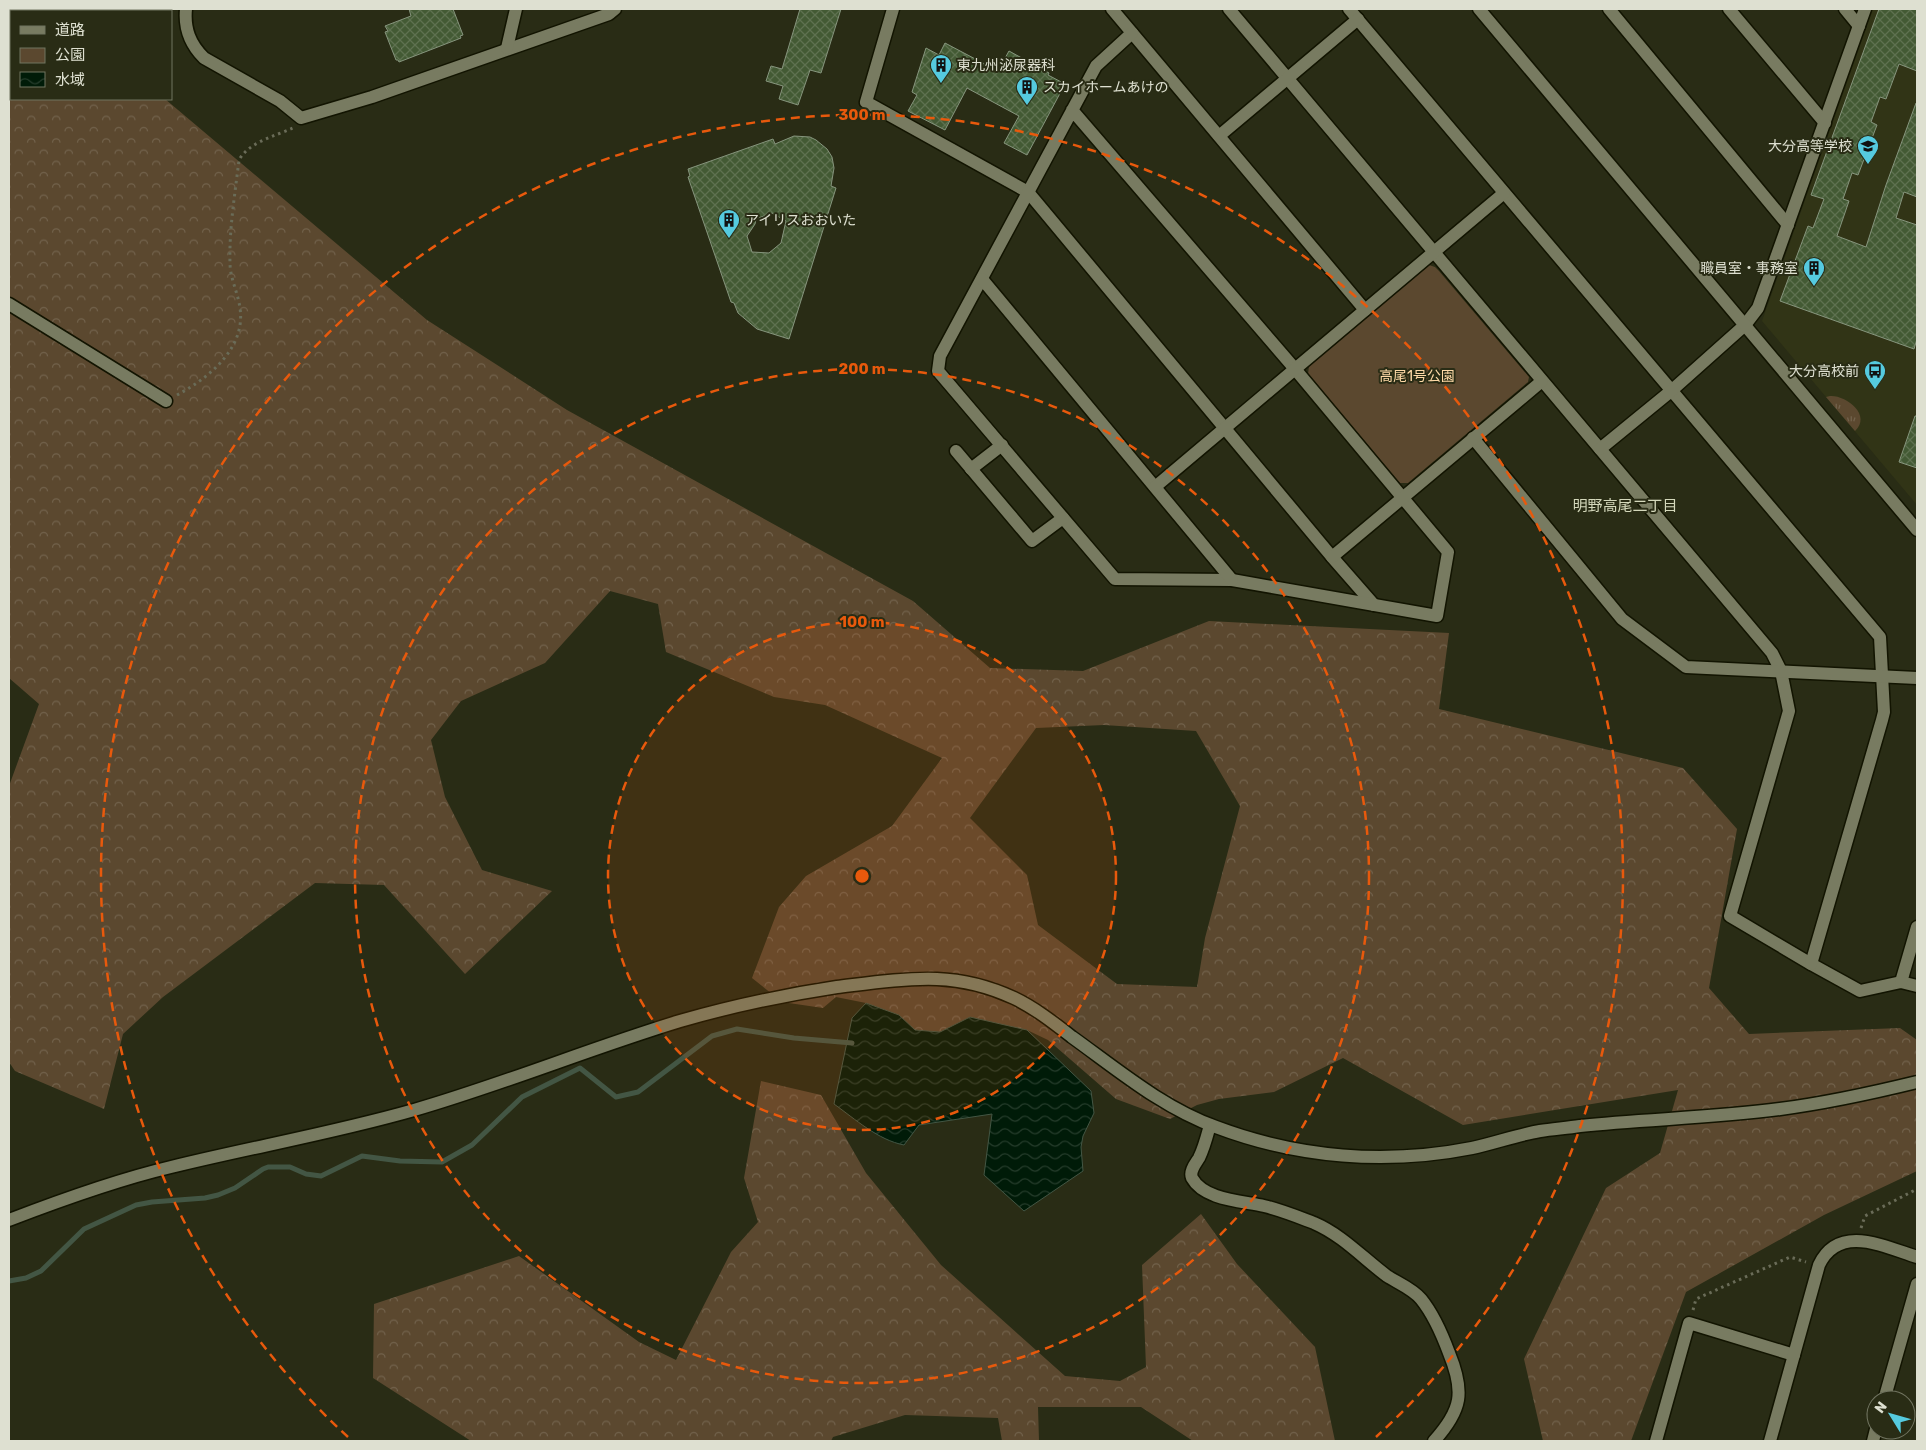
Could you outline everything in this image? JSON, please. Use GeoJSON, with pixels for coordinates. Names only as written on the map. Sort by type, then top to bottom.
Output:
{"type":"FeatureCollection","features":[{"type":"Feature","properties":{"kind":"street"},"geometry":{"type":"LineString","coordinates":[[186,9],[185,18],[190,41],[200,54],[280,101],[301,118],[372,97],[610,14],[615,9]]}},
{"type":"Feature","properties":{"kind":"street"},"geometry":{"type":"LineString","coordinates":[[508,48],[516,9]]}},
{"type":"Feature","properties":{"kind":"street"},"geometry":{"type":"LineString","coordinates":[[894,9],[866,102],[1028,192],[1332,557],[1374,604]]}},
{"type":"Feature","properties":{"kind":"street"},"geometry":{"type":"LineString","coordinates":[[1112,9],[1365,310]]}},
{"type":"Feature","properties":{"kind":"street"},"geometry":{"type":"LineString","coordinates":[[1228,9],[1772,654],[1780,671],[1788,711],[1730,916],[1810,964],[1860,991],[1902,982],[1917,986]]}},
{"type":"Feature","properties":{"kind":"street"},"geometry":{"type":"LineString","coordinates":[[1349,9],[1880,637],[1884,712],[1810,964]]}},
{"type":"Feature","properties":{"kind":"street"},"geometry":{"type":"LineString","coordinates":[[1479,9],[1917,530]]}},
{"type":"Feature","properties":{"kind":"street"},"geometry":{"type":"LineString","coordinates":[[1609,9],[1788,225]]}},
{"type":"Feature","properties":{"kind":"street"},"geometry":{"type":"LineString","coordinates":[[1729,9],[1824,123]]}},
{"type":"Feature","properties":{"kind":"street"},"geometry":{"type":"LineString","coordinates":[[1845,9],[1859,26]]}},
{"type":"Feature","properties":{"kind":"street"},"geometry":{"type":"LineString","coordinates":[[1600,449],[1671,391],[1745,325],[1758,308],[1865,9]]}},
{"type":"Feature","properties":{"kind":"street"},"geometry":{"type":"LineString","coordinates":[[1219,136],[1358,19]]}},
{"type":"Feature","properties":{"kind":"street"},"geometry":{"type":"LineString","coordinates":[[1072,110],[1295,369],[1448,552],[1437,616],[1232,580],[1116,579],[938,371],[940,356],[982,279],[1028,192],[1072,110],[1096,66],[1132,33]]}},
{"type":"Feature","properties":{"kind":"street"},"geometry":{"type":"LineString","coordinates":[[1154,487],[1504,193]]}},
{"type":"Feature","properties":{"kind":"street"},"geometry":{"type":"LineString","coordinates":[[982,279],[1232,580]]}},
{"type":"Feature","properties":{"kind":"street"},"geometry":{"type":"LineString","coordinates":[[9,304],[166,401]]}},
{"type":"Feature","properties":{"kind":"street"},"geometry":{"type":"LineString","coordinates":[[1332,557],[1542,381]]}},
{"type":"Feature","properties":{"kind":"street"},"geometry":{"type":"LineString","coordinates":[[1473,438],[1622,619],[1686,666],[1917,678]]}},
{"type":"Feature","properties":{"kind":"street"},"geometry":{"type":"LineString","coordinates":[[971,469],[1002,445]]}},
{"type":"Feature","properties":{"kind":"street"},"geometry":{"type":"LineString","coordinates":[[956,451],[1032,541],[1064,518]]}},
{"type":"Feature","properties":{"kind":"street"},"geometry":{"type":"LineString","coordinates":[[1902,982],[1917,926]]}},
{"type":"Feature","properties":{"kind":"street"},"geometry":{"type":"LineString","coordinates":[[9,1220],[117,1182],[167,1168],[342,1129],[418,1109],[490,1087],[638,1035],[724,1009],[809,991],[890,981],[936,979],[964,982],[1016,998],[1150,1093],[1210,1125],[1280,1147],[1316,1154],[1362,1158],[1423,1156],[1473,1148],[1538,1131],[1775,1110],[1845,1099],[1917,1082]]}},
{"type":"Feature","properties":{"kind":"street"},"geometry":{"type":"LineString","coordinates":[[1210,1125],[1200,1156],[1191,1172],[1198,1185],[1210,1194],[1290,1214],[1331,1232],[1388,1276],[1420,1297],[1442,1334],[1455,1366],[1460,1386],[1460,1399],[1456,1411],[1448,1425],[1434,1441]]}},
{"type":"Feature","properties":{"kind":"street"},"geometry":{"type":"LineString","coordinates":[[1770,1441],[1819,1265],[1824,1257],[1840,1244],[1857,1240],[1917,1256]]}},
{"type":"Feature","properties":{"kind":"street"},"geometry":{"type":"LineString","coordinates":[[1887,1390],[1917,1284]]}},
{"type":"Feature","properties":{"kind":"street"},"geometry":{"type":"LineString","coordinates":[[1656,1441],[1689,1323],[1794,1355]]}},
{"type":"Feature","properties":{"kind":"path"},"geometry":{"type":"LineString","coordinates":[[166,401],[195,385],[217,366],[229,353],[240,330],[242,317],[230,263],[239,160],[242,154],[252,146],[296,126],[301,118]]}},
{"type":"Feature","properties":{"kind":"path"},"geometry":{"type":"LineString","coordinates":[[1857,1240],[1865,1216],[1917,1189]]}},
{"type":"Feature","properties":{"kind":"path"},"geometry":{"type":"LineString","coordinates":[[1689,1323],[1696,1299],[1790,1257],[1819,1265]]}},
{"type":"Feature","properties":{"kind":"shaded area","name":"大分高等学校"},"geometry":{"type":"Polygon","coordinates":[[[1873,9],[1917,9],[1917,505],[1762,321],[1873,9]]]}},
{"type":"Feature","properties":{"kind":"green space"},"geometry":{"type":"Polygon","coordinates":[[[9,9],[60,10],[10,10],[10,100],[166,100],[427,320],[567,410],[913,601],[990,668],[1083,671],[1209,621],[1449,633],[1439,709],[1683,768],[1737,829],[1709,988],[1749,1034],[1900,1028],[1917,1040],[1917,1171],[1824,1215],[1686,1292],[1631,1441],[1543,1441],[1524,1359],[1606,1188],[1660,1153],[1678,1090],[1463,1125],[1343,1058],[1274,1092],[1219,1099],[1197,1105],[1170,1119],[1116,1099],[1048,1040],[1027,1030],[970,1017],[940,1032],[914,1030],[899,1015],[866,1003],[836,997],[823,1008],[782,1002],[752,978],[779,907],[806,876],[892,826],[942,758],[825,705],[774,697],[666,652],[658,604],[610,591],[545,663],[461,701],[431,740],[445,797],[482,870],[552,891],[465,974],[384,885],[315,883],[163,997],[123,1034],[104,1109],[15,1071],[9,1062],[9,786],[39,704],[9,678],[9,9]],[[1104,725],[1036,728],[970,818],[1027,875],[1038,925],[1117,984],[1197,987],[1205,938],[1240,806],[1196,731],[1104,725]]]}},
{"type":"Feature","properties":{"kind":"green space","name":"高尾1号公園"},"geometry":{"type":"Polygon","coordinates":[[[1429,265],[1439,271],[1529,377],[1528,382],[1408,483],[1400,483],[1308,374],[1309,366],[1429,265]]]}},
{"type":"Feature","properties":{"kind":"green space"},"geometry":{"type":"Polygon","coordinates":[[[1826,397],[1843,399],[1855,407],[1861,419],[1855,431],[1826,397]]]}},
{"type":"Feature","properties":{"kind":"green space"},"geometry":{"type":"Polygon","coordinates":[[[761,1081],[821,1095],[866,1173],[941,1265],[1065,1376],[1120,1381],[1146,1367],[1142,1265],[1201,1214],[1237,1264],[1315,1347],[1335,1441],[1193,1441],[1141,1407],[1038,1407],[1039,1441],[1002,1441],[998,1418],[905,1415],[833,1437],[831,1441],[471,1441],[373,1378],[374,1304],[519,1256],[639,1342],[676,1360],[731,1252],[758,1222],[744,1178],[761,1081]]]}},
{"type":"Feature","properties":{"kind":"water"},"geometry":{"type":"Polygon","coordinates":[[[866,1003],[899,1015],[915,1030],[940,1032],[970,1017],[1027,1030],[1091,1091],[1094,1113],[1083,1136],[1081,1147],[1083,1171],[1024,1211],[984,1175],[992,1114],[919,1125],[904,1145],[876,1134],[834,1104],[852,1018],[866,1003]]]}},
{"type":"Feature","properties":{"kind":"building"},"geometry":{"type":"Polygon","coordinates":[[[409,9],[453,9],[463,35],[460,36],[461,38],[399,62],[396,60],[385,32],[388,31],[385,26],[411,16],[409,9]]]}},
{"type":"Feature","properties":{"kind":"building"},"geometry":{"type":"Polygon","coordinates":[[[800,9],[841,9],[821,73],[810,70],[798,105],[779,99],[783,86],[766,81],[771,66],[782,69],[800,9]]]}},
{"type":"Feature","properties":{"kind":"building"},"geometry":{"type":"Polygon","coordinates":[[[1879,9],[1917,9],[1917,71],[1899,64],[1886,99],[1880,97],[1871,122],[1877,125],[1858,175],[1852,173],[1843,199],[1849,201],[1837,236],[1866,247],[1916,103],[1917,197],[1904,192],[1896,218],[1917,225],[1917,339],[1914,349],[1780,301],[1808,226],[1813,228],[1824,199],[1811,195],[1879,9]]]}},
{"type":"Feature","properties":{"kind":"building"},"geometry":{"type":"Polygon","coordinates":[[[945,43],[998,71],[1009,51],[1065,84],[1027,155],[1004,143],[1019,116],[967,88],[945,130],[908,111],[917,95],[912,92],[926,48],[939,55],[945,43]]]}},
{"type":"Feature","properties":{"kind":"building","name":"アイリスおおいた"},"geometry":{"type":"Polygon","coordinates":[[[794,136],[810,137],[816,140],[827,149],[832,157],[834,168],[831,186],[836,188],[789,339],[757,329],[738,313],[734,303],[731,302],[688,177],[690,176],[688,169],[773,139],[775,144],[794,136]],[[772,213],[756,219],[747,236],[752,252],[769,253],[781,243],[786,221],[772,213]]]}},
{"type":"Feature","properties":{"kind":"building"},"geometry":{"type":"Polygon","coordinates":[[[1915,416],[1917,416],[1917,468],[1899,462],[1915,416]]]}},
{"type":"Feature","properties":{"kind":"waterway"},"geometry":{"type":"LineString","coordinates":[[9,1281],[26,1278],[41,1271],[84,1229],[136,1205],[218,1195],[235,1188],[268,1167],[290,1167],[306,1174],[321,1176],[362,1156],[400,1161],[442,1162],[472,1145],[522,1097],[580,1068],[616,1097],[638,1092],[712,1036],[737,1029],[794,1038],[852,1043]]}},
{"type":"Feature","properties":{"kind":"place","name":"東九州泌尿器科"},"geometry":{"type":"Point","coordinates":[941,84]}},
{"type":"Feature","properties":{"kind":"place","name":"スカイホームあけの"},"geometry":{"type":"Point","coordinates":[1027,106]}},
{"type":"Feature","properties":{"kind":"place","name":"大分高等学校"},"geometry":{"type":"Point","coordinates":[1868,165]}},
{"type":"Feature","properties":{"kind":"place","name":"アイリスおおいた"},"geometry":{"type":"Point","coordinates":[729,239]}},
{"type":"Feature","properties":{"kind":"place","name":"職員室・事務室"},"geometry":{"type":"Point","coordinates":[1814,287]}},
{"type":"Feature","properties":{"kind":"place","name":"大分高校前"},"geometry":{"type":"Point","coordinates":[1875,390]}},
{"type":"Feature","properties":{"kind":"district","name":"明野高尾二丁目"},"geometry":{"type":"Point","coordinates":[1625,506]}}]}
